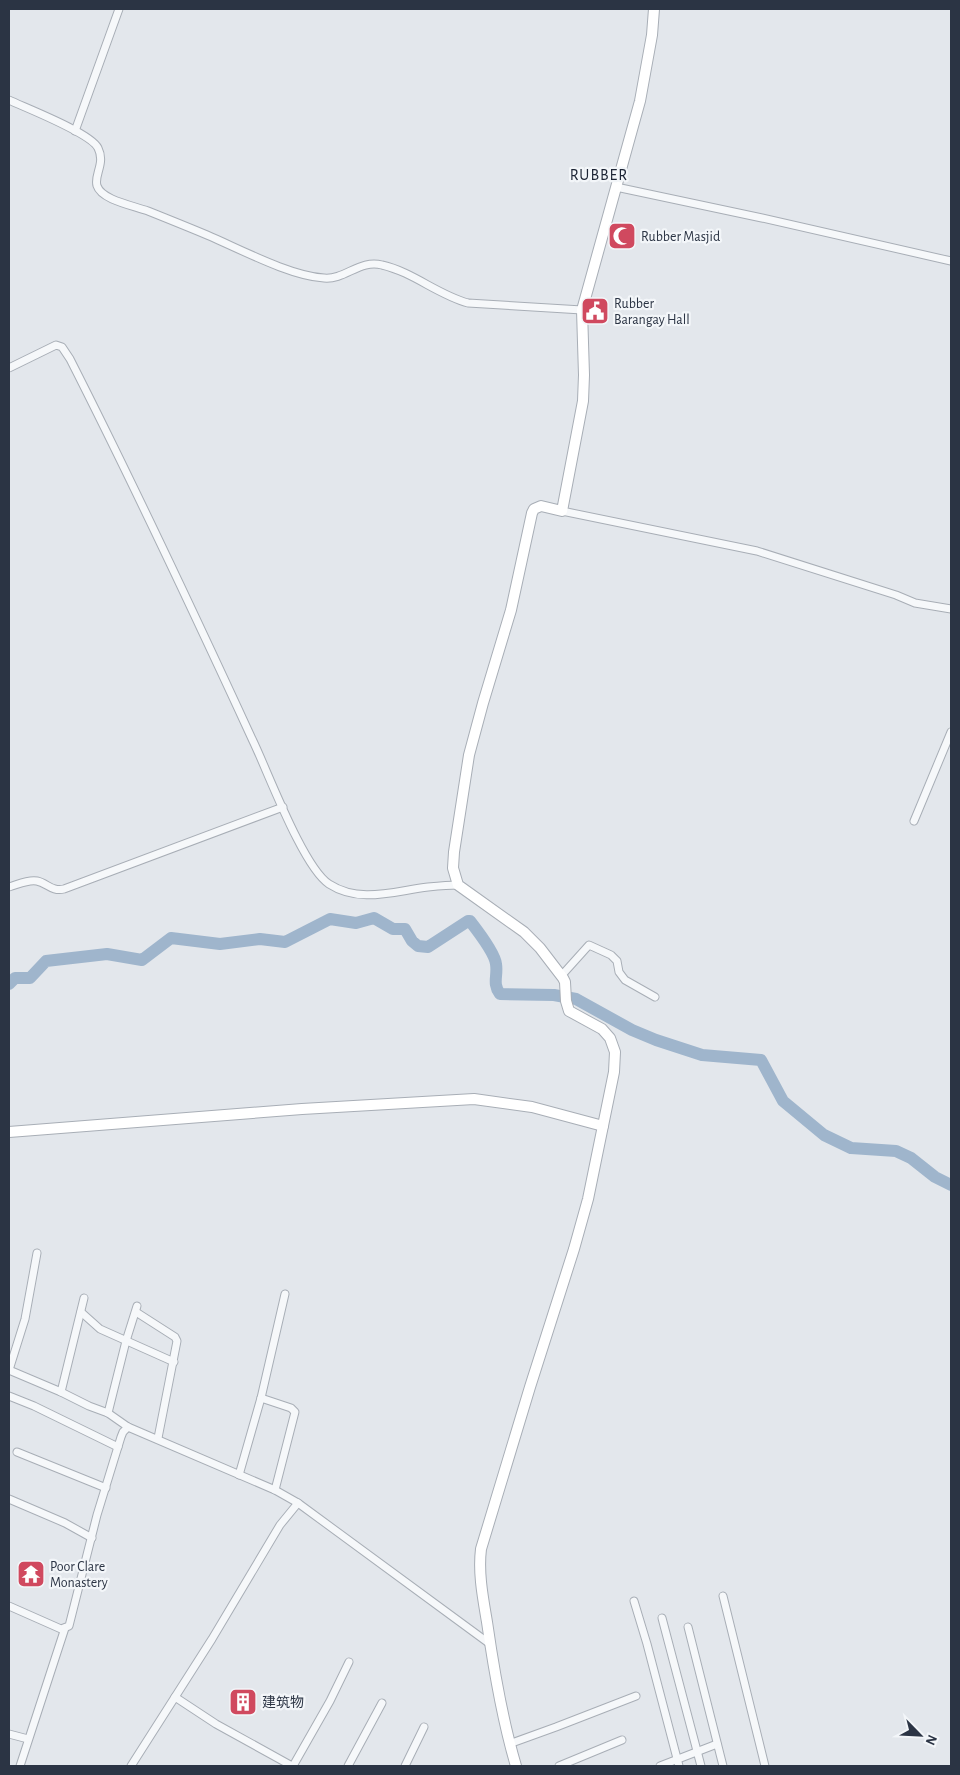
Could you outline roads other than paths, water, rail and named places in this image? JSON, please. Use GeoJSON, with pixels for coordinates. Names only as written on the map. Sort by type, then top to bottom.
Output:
{"type":"FeatureCollection","features":[{"type":"Feature","properties":{"kind":"street"},"geometry":{"type":"LineString","coordinates":[[75,131],[119,9]]}},
{"type":"Feature","properties":{"kind":"street"},"geometry":{"type":"LineString","coordinates":[[562,511],[583,401],[582,310],[640,101],[652,35],[654,9]]}},
{"type":"Feature","properties":{"kind":"street"},"geometry":{"type":"LineString","coordinates":[[9,100],[84,135],[98,146],[100,158],[96,187],[100,192],[112,199],[147,211],[278,265],[324,278],[334,277],[358,266],[376,263],[393,268],[452,298],[468,303],[582,310]]}},
{"type":"Feature","properties":{"kind":"street"},"geometry":{"type":"LineString","coordinates":[[616,187],[951,261]]}},
{"type":"Feature","properties":{"kind":"street"},"geometry":{"type":"LineString","coordinates":[[9,368],[56,345],[62,347],[70,359],[156,535],[283,806],[292,830],[321,878],[338,889],[363,896],[379,896],[428,887],[458,885]]}},
{"type":"Feature","properties":{"kind":"street"},"geometry":{"type":"LineString","coordinates":[[516,1766],[496,1686],[480,1574],[480,1560],[484,1539],[588,1199],[614,1072],[615,1052],[610,1038],[602,1030],[571,1013],[566,1001],[562,975],[532,940],[524,932],[458,885],[453,868],[469,755],[511,610],[532,513],[534,509],[541,506],[757,551],[896,595],[909,601],[951,609]]}},
{"type":"Feature","properties":{"kind":"street"},"geometry":{"type":"LineString","coordinates":[[914,821],[951,732]]}},
{"type":"Feature","properties":{"kind":"street"},"geometry":{"type":"LineString","coordinates":[[9,887],[37,880],[54,890],[64,889],[283,806]]}},
{"type":"Feature","properties":{"kind":"street"},"geometry":{"type":"LineString","coordinates":[[562,975],[589,945],[611,955],[617,961],[620,972],[625,980],[655,997]]}},
{"type":"Feature","properties":{"kind":"street"},"geometry":{"type":"LineString","coordinates":[[9,1132],[302,1109],[474,1099],[532,1107],[604,1126]]}},
{"type":"Feature","properties":{"kind":"street"},"geometry":{"type":"LineString","coordinates":[[37,1253],[25,1319],[9,1370],[108,1413],[128,1427],[158,1438],[276,1490],[298,1503],[490,1644]]}},
{"type":"Feature","properties":{"kind":"street"},"geometry":{"type":"LineString","coordinates":[[239,1475],[261,1398],[285,1294]]}},
{"type":"Feature","properties":{"kind":"street"},"geometry":{"type":"LineString","coordinates":[[62,1392],[84,1298]]}},
{"type":"Feature","properties":{"kind":"street"},"geometry":{"type":"LineString","coordinates":[[108,1413],[136,1309],[175,1337],[178,1342],[158,1438]]}},
{"type":"Feature","properties":{"kind":"street"},"geometry":{"type":"LineString","coordinates":[[80,1312],[100,1329],[174,1362]]}},
{"type":"Feature","properties":{"kind":"street"},"geometry":{"type":"LineString","coordinates":[[9,1396],[34,1406],[118,1447]]}},
{"type":"Feature","properties":{"kind":"street"},"geometry":{"type":"LineString","coordinates":[[261,1398],[292,1408],[295,1412],[276,1490]]}},
{"type":"Feature","properties":{"kind":"street"},"geometry":{"type":"LineString","coordinates":[[20,1766],[65,1628],[70,1623],[118,1447],[123,1432],[128,1427]]}},
{"type":"Feature","properties":{"kind":"street"},"geometry":{"type":"LineString","coordinates":[[17,1452],[106,1488]]}},
{"type":"Feature","properties":{"kind":"street"},"geometry":{"type":"LineString","coordinates":[[9,1498],[92,1538]]}},
{"type":"Feature","properties":{"kind":"street"},"geometry":{"type":"LineString","coordinates":[[132,1766],[280,1525],[298,1503]]}},
{"type":"Feature","properties":{"kind":"street"},"geometry":{"type":"LineString","coordinates":[[723,1596],[766,1766]]}},
{"type":"Feature","properties":{"kind":"street"},"geometry":{"type":"LineString","coordinates":[[634,1601],[642,1624],[678,1763]]}},
{"type":"Feature","properties":{"kind":"street"},"geometry":{"type":"LineString","coordinates":[[9,1606],[61,1629],[65,1628]]}},
{"type":"Feature","properties":{"kind":"street"},"geometry":{"type":"LineString","coordinates":[[662,1618],[701,1766]]}},
{"type":"Feature","properties":{"kind":"street"},"geometry":{"type":"LineString","coordinates":[[688,1627],[723,1766]]}},
{"type":"Feature","properties":{"kind":"street"},"geometry":{"type":"LineString","coordinates":[[175,1697],[216,1724],[293,1766],[330,1701],[349,1662]]}},
{"type":"Feature","properties":{"kind":"street"},"geometry":{"type":"LineString","coordinates":[[509,1744],[636,1696]]}},
{"type":"Feature","properties":{"kind":"street"},"geometry":{"type":"LineString","coordinates":[[348,1766],[382,1703]]}},
{"type":"Feature","properties":{"kind":"street"},"geometry":{"type":"LineString","coordinates":[[405,1766],[424,1727]]}},
{"type":"Feature","properties":{"kind":"street"},"geometry":{"type":"LineString","coordinates":[[9,1734],[28,1739]]}},
{"type":"Feature","properties":{"kind":"street"},"geometry":{"type":"LineString","coordinates":[[559,1766],[622,1740]]}},
{"type":"Feature","properties":{"kind":"street"},"geometry":{"type":"LineString","coordinates":[[660,1766],[678,1763],[717,1744]]}},
{"type":"Feature","properties":{"kind":"waterway"},"geometry":{"type":"LineString","coordinates":[[9,984],[15,978],[30,978],[46,961],[107,954],[142,960],[171,938],[220,944],[260,939],[285,942],[330,919],[356,923],[374,918],[393,929],[405,929],[412,941],[418,946],[428,947],[470,921],[495,960],[496,983],[500,994],[554,995],[576,999],[632,1030],[656,1040],[702,1055],[761,1060],[783,1101],[824,1135],[851,1148],[896,1151],[911,1158],[935,1177],[951,1185]]}},
{"type":"Feature","properties":{"kind":"place","name":"Rubber Masjid"},"geometry":{"type":"Point","coordinates":[622,236]}},
{"type":"Feature","properties":{"kind":"place","name":"Rubber Barangay Hall"},"geometry":{"type":"Point","coordinates":[595,311]}},
{"type":"Feature","properties":{"kind":"place","name":"Poor Clare Monastery"},"geometry":{"type":"Point","coordinates":[31,1574]}},
{"type":"Feature","properties":{"kind":"place","name":"建筑物"},"geometry":{"type":"Point","coordinates":[243,1702]}},
{"type":"Feature","properties":{"kind":"district","name":"RUBBER"},"geometry":{"type":"Point","coordinates":[599,174]}}]}
